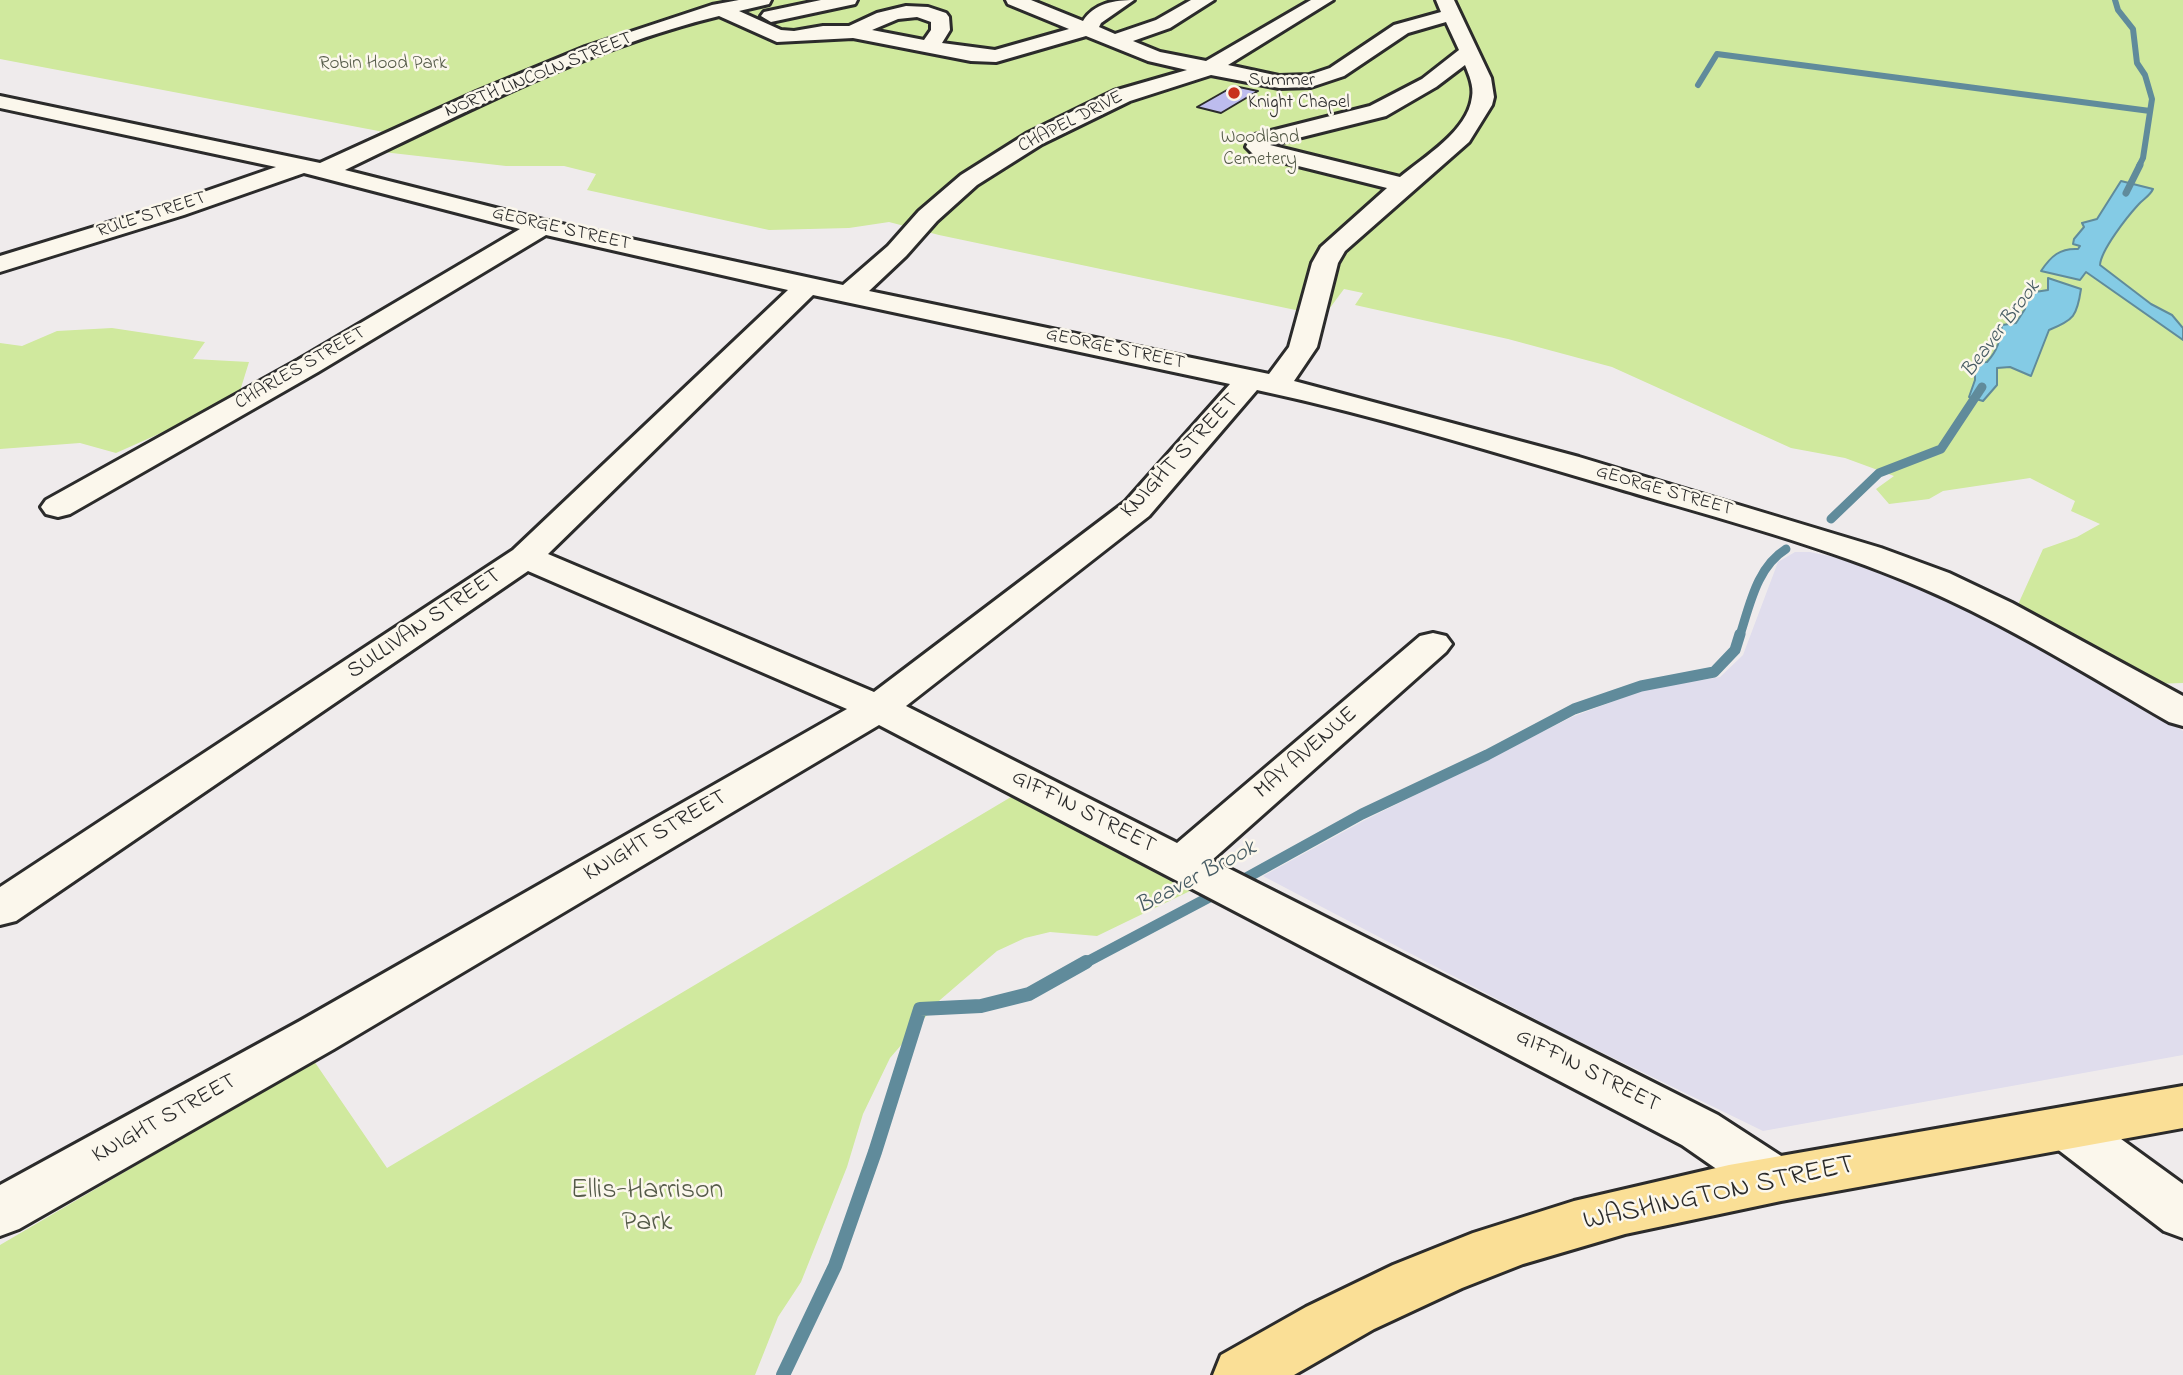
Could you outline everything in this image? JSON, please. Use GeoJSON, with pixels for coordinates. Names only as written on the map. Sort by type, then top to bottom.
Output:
{"type":"FeatureCollection","features":[{"type":"Feature","properties":{"kind":"main road","name":"WASHINGTON STREET"},"geometry":{"type":"LineString","coordinates":[[1242,1375],[1284,1348],[1380,1297],[1474,1257],[1578,1224],[1677,1198],[1773,1179],[2070,1130],[2183,1107]]}},
{"type":"Feature","properties":{"kind":"street","name":"NORTH LINCOLN STREET"},"geometry":{"type":"LineString","coordinates":[[313,169],[648,31],[719,9],[762,0]]}},
{"type":"Feature","properties":{"kind":"street"},"geometry":{"type":"LineString","coordinates":[[748,21],[848,0]]}},
{"type":"Feature","properties":{"kind":"street"},"geometry":{"type":"LineString","coordinates":[[1015,0],[1155,57],[1261,80],[1311,81],[1337,72],[1401,29],[1448,8]]}},
{"type":"Feature","properties":{"kind":"street"},"geometry":{"type":"LineString","coordinates":[[1090,29],[1093,20],[1125,0]]}},
{"type":"Feature","properties":{"kind":"street"},"geometry":{"type":"LineString","coordinates":[[1116,40],[1163,24],[1205,0]]}},
{"type":"Feature","properties":{"kind":"street","name":"CHAPEL DRIVE"},"geometry":{"type":"LineString","coordinates":[[849,294],[897,251],[928,216],[969,180],[1034,139],[1122,96],[1188,77],[1209,68],[1324,0]]}},
{"type":"Feature","properties":{"kind":"street","name":"KNIGHT STREET"},"geometry":{"type":"LineString","coordinates":[[0,1212],[317,1035],[878,708],[1097,543],[1137,509],[1263,382],[1303,347],[1325,263],[1334,247],[1461,137],[1477,117],[1484,102],[1479,72],[1448,8]]}},
{"type":"Feature","properties":{"kind":"street"},"geometry":{"type":"LineString","coordinates":[[719,9],[777,36],[853,32],[928,48],[996,56],[1090,29]]}},
{"type":"Feature","properties":{"kind":"street"},"geometry":{"type":"LineString","coordinates":[[853,32],[902,11],[929,12],[939,17],[942,22],[940,35],[928,48]]}},
{"type":"Feature","properties":{"kind":"street"},"geometry":{"type":"LineString","coordinates":[[1404,186],[1257,147],[1259,141],[1378,111],[1429,83],[1469,52]]}},
{"type":"Feature","properties":{"kind":"street","name":"GEORGE STREET"},"geometry":{"type":"LineString","coordinates":[[3,104],[313,169],[542,227],[1263,382],[1380,410],[1593,471],[1879,559],[1936,581],[2015,619],[2183,713]]}},
{"type":"Feature","properties":{"kind":"street","name":"RULE STREET"},"geometry":{"type":"LineString","coordinates":[[0,264],[313,169]]}},
{"type":"Feature","properties":{"kind":"street","name":"CHARLES STREET"},"geometry":{"type":"LineString","coordinates":[[58,507],[308,366],[542,227]]}},
{"type":"Feature","properties":{"kind":"street","name":"SULLIVAN STREET"},"geometry":{"type":"LineString","coordinates":[[0,909],[525,557],[807,286]]}},
{"type":"Feature","properties":{"kind":"street","name":"GIFFIN STREET"},"geometry":{"type":"LineString","coordinates":[[525,557],[878,708],[1700,1130],[1773,1179]]}},
{"type":"Feature","properties":{"kind":"street","name":"MAY AVENUE"},"geometry":{"type":"LineString","coordinates":[[1195,870],[1433,644]]}},
{"type":"Feature","properties":{"kind":"street"},"geometry":{"type":"LineString","coordinates":[[2070,1130],[2183,1214]]}},
{"type":"Feature","properties":{"kind":"shaded area"},"geometry":{"type":"Polygon","coordinates":[[[1795,552],[1810,552],[1843,559],[1903,578],[1979,613],[2183,731],[2183,1055],[1763,1131],[1556,1030],[1263,876],[1365,820],[1572,717],[1646,689],[1720,677],[1743,655],[1778,562],[1795,552]]]}},
{"type":"Feature","properties":{"kind":"green space","name":"Robin Hood Park"},"geometry":{"type":"Polygon","coordinates":[[[0,0],[739,0],[389,133],[0,59],[0,0]]]}},
{"type":"Feature","properties":{"kind":"green space","name":"Woodland Cemetery"},"geometry":{"type":"Polygon","coordinates":[[[772,0],[2183,0],[2183,683],[2153,684],[2016,609],[2043,549],[2077,537],[2100,524],[2071,511],[2075,501],[2030,478],[1943,491],[1929,499],[1889,504],[1876,489],[1894,476],[1845,458],[1791,448],[1612,367],[1508,339],[1355,305],[1363,293],[1344,289],[1324,316],[939,235],[889,222],[849,228],[769,230],[587,190],[596,174],[564,166],[506,166],[383,152],[622,46],[672,28],[772,0]]]}},
{"type":"Feature","properties":{"kind":"green space"},"geometry":{"type":"Polygon","coordinates":[[[112,328],[205,342],[193,359],[249,362],[240,391],[179,425],[116,453],[80,443],[0,449],[0,343],[22,346],[57,331],[112,328]]]}},
{"type":"Feature","properties":{"kind":"green space","name":"Ellis-Harrison Park"},"geometry":{"type":"Polygon","coordinates":[[[1011,797],[1190,891],[1097,936],[1050,932],[1025,938],[997,951],[940,1000],[890,1058],[863,1114],[847,1167],[801,1282],[778,1317],[755,1375],[0,1375],[0,1245],[314,1061],[387,1168],[1011,797]]]}},
{"type":"Feature","properties":{"kind":"water"},"geometry":{"type":"Polygon","coordinates":[[[2121,181],[2153,189],[2115,234],[2100,265],[2151,304],[2172,315],[2183,328],[2183,340],[2086,272],[2080,280],[2041,271],[2056,254],[2078,249],[2080,246],[2073,244],[2084,227],[2082,223],[2097,219],[2121,181]]]}},
{"type":"Feature","properties":{"kind":"water"},"geometry":{"type":"Polygon","coordinates":[[[2048,278],[2081,289],[2073,316],[2049,330],[2031,376],[2010,367],[1997,368],[1997,385],[1983,401],[1969,397],[1975,380],[1975,363],[1987,362],[1998,345],[2002,325],[2016,323],[2025,309],[2026,297],[2048,290],[2048,278]]]}},
{"type":"Feature","properties":{"kind":"building"},"geometry":{"type":"Polygon","coordinates":[[[1234,86],[1258,91],[1221,113],[1197,107],[1234,86]]]}},
{"type":"Feature","properties":{"kind":"waterway","name":"Beaver Brook"},"geometry":{"type":"LineString","coordinates":[[2115,0],[2118,10],[2133,29],[2137,63],[2145,75],[2152,99],[2143,158],[2139,166]]}},
{"type":"Feature","properties":{"kind":"waterway"},"geometry":{"type":"LineString","coordinates":[[1698,85],[1717,54],[2150,111]]}},
{"type":"Feature","properties":{"kind":"waterway","name":"Beaver Brook"},"geometry":{"type":"LineString","coordinates":[[2126,193],[2140,165]]}},
{"type":"Feature","properties":{"kind":"waterway","name":"Beaver Brook"},"geometry":{"type":"LineString","coordinates":[[1831,519],[1879,473],[1941,449],[1982,387]]}},
{"type":"Feature","properties":{"kind":"waterway","name":"Beaver Brook"},"geometry":{"type":"LineString","coordinates":[[1740,635],[1761,576],[1786,549]]}},
{"type":"Feature","properties":{"kind":"waterway","name":"Beaver Brook"},"geometry":{"type":"LineString","coordinates":[[1237,883],[1362,814],[1487,755],[1574,709],[1641,686],[1714,672],[1735,650],[1740,634]]}},
{"type":"Feature","properties":{"kind":"waterway","name":"Beaver Brook"},"geometry":{"type":"LineString","coordinates":[[1083,964],[1219,892]]}},
{"type":"Feature","properties":{"kind":"waterway","name":"Beaver Brook"},"geometry":{"type":"LineString","coordinates":[[783,1375],[835,1266],[875,1152],[920,1009],[981,1006],[1029,994],[1086,962]]}},
{"type":"Feature","properties":{"kind":"place","name":"Summer Knight Chapel"},"geometry":{"type":"Point","coordinates":[1234,93]}}]}
